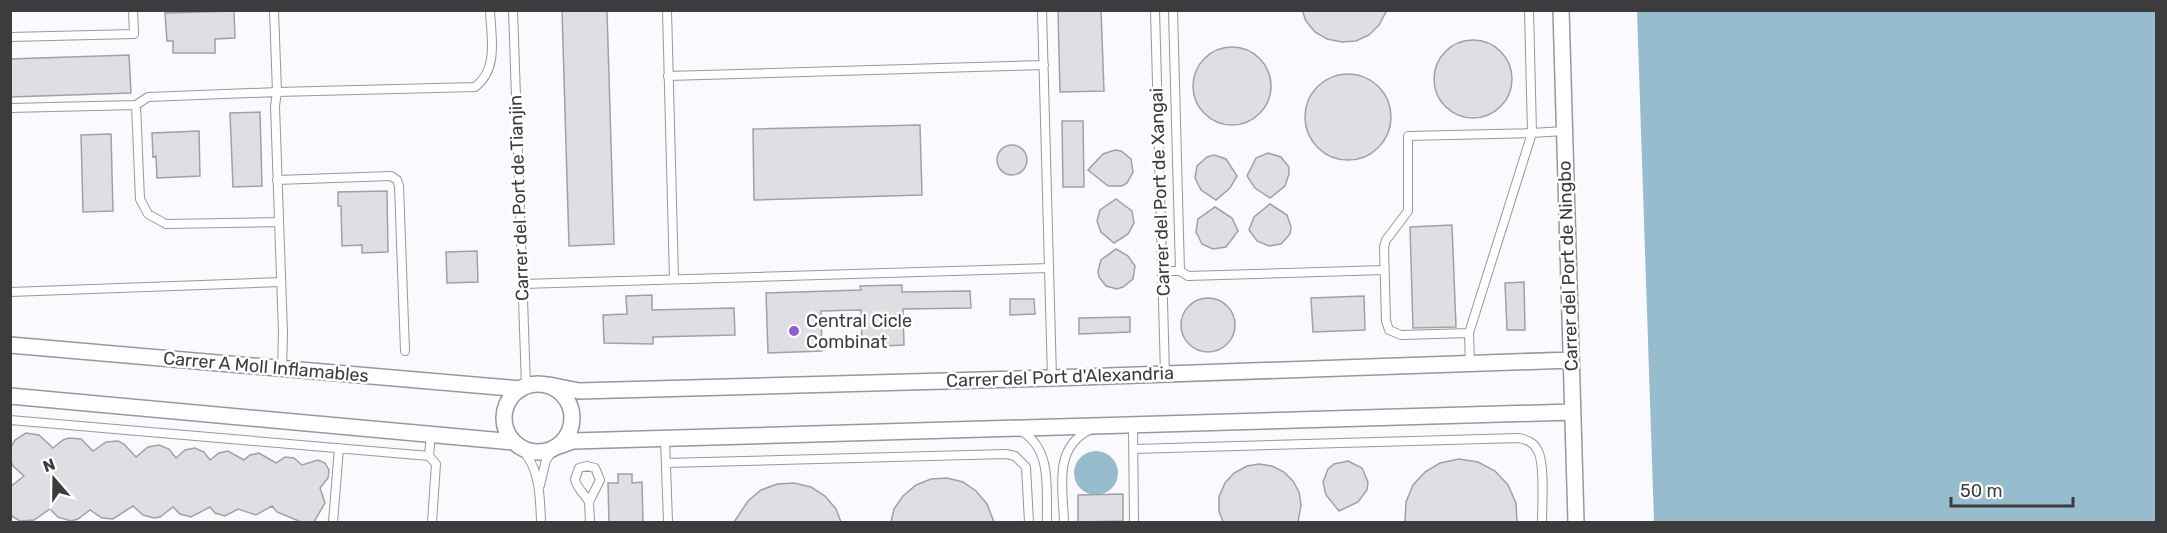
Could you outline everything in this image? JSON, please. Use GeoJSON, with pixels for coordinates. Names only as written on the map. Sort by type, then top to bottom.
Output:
{"type":"FeatureCollection","features":[{"type":"Feature","properties":{"kind":"street","name":"Carrer del Port de Ningbo"},"geometry":{"type":"LineString","coordinates":[[1561,10],[1576,522]]}},
{"type":"Feature","properties":{"kind":"street","name":"Carrer A Moll Inflamables"},"geometry":{"type":"LineString","coordinates":[[10,345],[523,388]]}},
{"type":"Feature","properties":{"kind":"street","name":"Carrer del Port d'Alexandria"},"geometry":{"type":"LineString","coordinates":[[549,385],[579,391],[1470,365],[1571,360]]}},
{"type":"Feature","properties":{"kind":"street"},"geometry":{"type":"LineString","coordinates":[[517,444],[506,427],[506,409],[514,394],[523,388],[537,384],[549,385],[559,390],[571,408],[573,419],[570,430],[565,439],[556,447]]}},
{"type":"Feature","properties":{"kind":"street"},"geometry":{"type":"LineString","coordinates":[[10,396],[431,434],[517,444],[540,452],[573,441],[1573,412]]}},
{"type":"Feature","properties":{"kind":"lane"},"geometry":{"type":"LineString","coordinates":[[10,37],[134,34],[133,10]]}},
{"type":"Feature","properties":{"kind":"lane"},"geometry":{"type":"LineString","coordinates":[[274,10],[282,369]]}},
{"type":"Feature","properties":{"kind":"lane"},"geometry":{"type":"LineString","coordinates":[[10,108],[136,105],[148,97],[475,87],[487,75],[492,62],[490,10]]}},
{"type":"Feature","properties":{"kind":"lane","name":"Carrer del Port de Tianjin"},"geometry":{"type":"LineString","coordinates":[[513,10],[523,388]]}},
{"type":"Feature","properties":{"kind":"lane"},"geometry":{"type":"LineString","coordinates":[[667,10],[674,279]]}},
{"type":"Feature","properties":{"kind":"lane"},"geometry":{"type":"LineString","coordinates":[[1042,10],[1052,378]]}},
{"type":"Feature","properties":{"kind":"lane","name":"Carrer del Port de Xangai"},"geometry":{"type":"LineString","coordinates":[[1155,10],[1165,374]]}},
{"type":"Feature","properties":{"kind":"lane"},"geometry":{"type":"LineString","coordinates":[[1173,10],[1180,271]]}},
{"type":"Feature","properties":{"kind":"lane"},"geometry":{"type":"LineString","coordinates":[[1470,365],[1468,333],[1532,133],[1529,10]]}},
{"type":"Feature","properties":{"kind":"lane"},"geometry":{"type":"LineString","coordinates":[[668,76],[1044,65]]}},
{"type":"Feature","properties":{"kind":"lane"},"geometry":{"type":"LineString","coordinates":[[136,105],[140,199],[148,214],[166,224],[279,222]]}},
{"type":"Feature","properties":{"kind":"lane"},"geometry":{"type":"LineString","coordinates":[[1468,333],[1401,335],[1389,330],[1386,321],[1384,244],[1408,211],[1408,136],[1564,131]]}},
{"type":"Feature","properties":{"kind":"lane"},"geometry":{"type":"LineString","coordinates":[[278,180],[391,176],[398,180],[405,351]]}},
{"type":"Feature","properties":{"kind":"lane"},"geometry":{"type":"LineString","coordinates":[[522,284],[1049,268]]}},
{"type":"Feature","properties":{"kind":"lane"},"geometry":{"type":"LineString","coordinates":[[1162,271],[1180,271],[1188,276],[1384,270]]}},
{"type":"Feature","properties":{"kind":"lane"},"geometry":{"type":"LineString","coordinates":[[10,292],[281,282]]}},
{"type":"Feature","properties":{"kind":"lane"},"geometry":{"type":"LineString","coordinates":[[10,420],[429,456],[436,464],[432,522]]}},
{"type":"Feature","properties":{"kind":"lane"},"geometry":{"type":"LineString","coordinates":[[1133,425],[1134,522]]}},
{"type":"Feature","properties":{"kind":"lane"},"geometry":{"type":"LineString","coordinates":[[1064,522],[1062,467],[1064,456],[1076,438],[1100,426]]}},
{"type":"Feature","properties":{"kind":"lane"},"geometry":{"type":"LineString","coordinates":[[1008,428],[1030,436],[1040,448],[1045,468],[1047,522]]}},
{"type":"Feature","properties":{"kind":"lane"},"geometry":{"type":"LineString","coordinates":[[429,456],[431,434]]}},
{"type":"Feature","properties":{"kind":"lane"},"geometry":{"type":"LineString","coordinates":[[1134,448],[1518,438],[1528,440],[1534,445],[1541,460],[1542,522]]}},
{"type":"Feature","properties":{"kind":"lane"},"geometry":{"type":"LineString","coordinates":[[665,439],[668,522]]}},
{"type":"Feature","properties":{"kind":"lane"},"geometry":{"type":"LineString","coordinates":[[517,444],[528,456],[539,487],[541,522]]}},
{"type":"Feature","properties":{"kind":"lane"},"geometry":{"type":"LineString","coordinates":[[539,487],[546,460],[556,447]]}},
{"type":"Feature","properties":{"kind":"lane"},"geometry":{"type":"LineString","coordinates":[[333,522],[339,448]]}},
{"type":"Feature","properties":{"kind":"lane"},"geometry":{"type":"LineString","coordinates":[[666,463],[1006,454],[1021,460],[1026,467],[1029,522]]}},
{"type":"Feature","properties":{"kind":"lane"},"geometry":{"type":"LineString","coordinates":[[589,502],[599,484],[600,476],[595,468],[587,466],[579,468],[575,479],[589,502],[590,522]]}},
{"type":"Feature","properties":{"kind":"water"},"geometry":{"type":"Polygon","coordinates":[[[1637,11],[2156,11],[2156,522],[1654,522],[1637,11]]]}},
{"type":"Feature","properties":{"kind":"water"},"geometry":{"type":"Polygon","coordinates":[[[1096,451],[1111,458],[1118,473],[1111,488],[1096,495],[1081,488],[1074,473],[1081,458],[1096,451]]]}},
{"type":"Feature","properties":{"kind":"building"},"geometry":{"type":"Polygon","coordinates":[[[562,10],[607,10],[614,244],[569,246],[562,10]]]}},
{"type":"Feature","properties":{"kind":"building"},"geometry":{"type":"Polygon","coordinates":[[[1058,10],[1101,10],[1104,91],[1060,92],[1058,10]]]}},
{"type":"Feature","properties":{"kind":"building"},"geometry":{"type":"Polygon","coordinates":[[[1302,10],[1387,10],[1379,25],[1369,35],[1356,41],[1342,42],[1327,39],[1315,32],[1306,21],[1302,10]]]}},
{"type":"Feature","properties":{"kind":"building"},"geometry":{"type":"Polygon","coordinates":[[[234,11],[235,38],[215,39],[215,53],[173,53],[173,41],[167,41],[165,13],[234,11]]]}},
{"type":"Feature","properties":{"kind":"building"},"geometry":{"type":"Polygon","coordinates":[[[1473,40],[1488,43],[1501,51],[1509,64],[1512,79],[1509,94],[1501,107],[1488,115],[1473,118],[1458,115],[1445,107],[1437,94],[1434,79],[1437,64],[1445,51],[1458,43],[1473,40]]]}},
{"type":"Feature","properties":{"kind":"building"},"geometry":{"type":"Polygon","coordinates":[[[1232,47],[1247,50],[1260,58],[1268,71],[1271,86],[1268,101],[1260,114],[1247,122],[1232,125],[1217,122],[1204,114],[1196,101],[1193,86],[1196,71],[1204,58],[1217,50],[1232,47]]]}},
{"type":"Feature","properties":{"kind":"building"},"geometry":{"type":"Polygon","coordinates":[[[129,55],[131,93],[10,97],[10,59],[129,55]]]}},
{"type":"Feature","properties":{"kind":"building"},"geometry":{"type":"Polygon","coordinates":[[[1340,74],[1356,74],[1379,86],[1388,100],[1391,117],[1388,134],[1379,148],[1356,160],[1340,160],[1324,153],[1312,141],[1305,125],[1305,109],[1312,93],[1324,81],[1340,74]]]}},
{"type":"Feature","properties":{"kind":"building"},"geometry":{"type":"Polygon","coordinates":[[[260,112],[262,186],[233,187],[230,113],[260,112]]]}},
{"type":"Feature","properties":{"kind":"building"},"geometry":{"type":"Polygon","coordinates":[[[1062,121],[1083,121],[1084,187],[1063,187],[1062,121]]]}},
{"type":"Feature","properties":{"kind":"building"},"geometry":{"type":"Polygon","coordinates":[[[920,125],[922,195],[754,200],[753,129],[920,125]]]}},
{"type":"Feature","properties":{"kind":"building"},"geometry":{"type":"Polygon","coordinates":[[[199,131],[200,176],[157,178],[152,133],[199,131]]]}},
{"type":"Feature","properties":{"kind":"building"},"geometry":{"type":"Polygon","coordinates":[[[111,134],[113,211],[83,212],[81,135],[111,134]]]}},
{"type":"Feature","properties":{"kind":"building"},"geometry":{"type":"Polygon","coordinates":[[[1012,145],[1018,146],[1026,154],[1026,166],[1018,174],[1012,175],[1006,174],[998,166],[997,160],[998,154],[1006,146],[1012,145]]]}},
{"type":"Feature","properties":{"kind":"building"},"geometry":{"type":"Polygon","coordinates":[[[1115,150],[1121,151],[1131,159],[1133,172],[1127,183],[1122,186],[1108,186],[1088,170],[1103,154],[1115,150]]]}},
{"type":"Feature","properties":{"kind":"building"},"geometry":{"type":"Polygon","coordinates":[[[1268,153],[1281,157],[1289,167],[1285,186],[1270,198],[1255,188],[1247,176],[1256,158],[1268,153]]]}},
{"type":"Feature","properties":{"kind":"building"},"geometry":{"type":"Polygon","coordinates":[[[1214,155],[1226,159],[1237,176],[1230,188],[1216,200],[1201,190],[1195,178],[1197,166],[1207,157],[1214,155]]]}},
{"type":"Feature","properties":{"kind":"building"},"geometry":{"type":"Polygon","coordinates":[[[387,191],[388,252],[362,253],[362,245],[342,246],[341,206],[338,206],[338,192],[387,191]]]}},
{"type":"Feature","properties":{"kind":"building"},"geometry":{"type":"Polygon","coordinates":[[[1116,199],[1132,211],[1134,223],[1128,234],[1114,243],[1101,232],[1097,221],[1100,210],[1116,199]]]}},
{"type":"Feature","properties":{"kind":"building"},"geometry":{"type":"Polygon","coordinates":[[[1270,204],[1287,215],[1291,227],[1290,234],[1281,244],[1269,246],[1257,241],[1249,230],[1254,217],[1270,204]]]}},
{"type":"Feature","properties":{"kind":"building"},"geometry":{"type":"Polygon","coordinates":[[[1215,207],[1232,218],[1238,231],[1226,247],[1213,249],[1202,244],[1196,232],[1198,219],[1215,207]]]}},
{"type":"Feature","properties":{"kind":"building"},"geometry":{"type":"Polygon","coordinates":[[[1452,225],[1456,327],[1413,328],[1410,227],[1452,225]]]}},
{"type":"Feature","properties":{"kind":"building"},"geometry":{"type":"Polygon","coordinates":[[[1116,249],[1128,256],[1135,266],[1133,279],[1117,289],[1106,286],[1099,277],[1098,271],[1101,260],[1116,249]]]}},
{"type":"Feature","properties":{"kind":"building"},"geometry":{"type":"Polygon","coordinates":[[[477,251],[478,282],[447,283],[446,252],[477,251]]]}},
{"type":"Feature","properties":{"kind":"building"},"geometry":{"type":"Polygon","coordinates":[[[1524,282],[1525,330],[1507,330],[1505,283],[1524,282]]]}},
{"type":"Feature","properties":{"kind":"building"},"geometry":{"type":"Polygon","coordinates":[[[902,285],[902,292],[970,291],[971,308],[903,309],[904,345],[862,347],[861,310],[821,311],[822,351],[768,353],[766,293],[861,290],[860,286],[902,285]]]}},
{"type":"Feature","properties":{"kind":"building"},"geometry":{"type":"Polygon","coordinates":[[[652,295],[652,310],[734,308],[735,335],[653,337],[653,344],[604,343],[603,315],[627,314],[626,296],[652,295]]]}},
{"type":"Feature","properties":{"kind":"building"},"geometry":{"type":"Polygon","coordinates":[[[1364,296],[1365,330],[1313,332],[1311,298],[1364,296]]]}},
{"type":"Feature","properties":{"kind":"building"},"geometry":{"type":"Polygon","coordinates":[[[1208,298],[1218,300],[1227,306],[1233,315],[1235,325],[1233,335],[1227,344],[1218,350],[1208,352],[1198,350],[1189,344],[1183,335],[1181,325],[1183,315],[1189,306],[1198,300],[1208,298]]]}},
{"type":"Feature","properties":{"kind":"building"},"geometry":{"type":"Polygon","coordinates":[[[1010,299],[1034,299],[1035,314],[1010,315],[1010,299]]]}},
{"type":"Feature","properties":{"kind":"building"},"geometry":{"type":"Polygon","coordinates":[[[1130,317],[1130,332],[1079,334],[1079,318],[1130,317]]]}},
{"type":"Feature","properties":{"kind":"building"},"geometry":{"type":"Polygon","coordinates":[[[26,433],[39,435],[53,448],[69,438],[81,439],[93,451],[106,442],[118,441],[136,457],[148,447],[159,445],[169,449],[176,458],[185,450],[195,448],[204,452],[210,460],[219,453],[228,451],[244,460],[250,455],[259,453],[276,463],[285,457],[294,458],[302,465],[318,460],[325,463],[329,470],[328,478],[320,488],[325,503],[314,522],[301,522],[277,512],[272,506],[256,515],[238,509],[225,516],[215,513],[210,507],[191,517],[180,514],[173,507],[160,517],[154,518],[143,515],[133,506],[113,519],[102,518],[90,510],[71,521],[58,517],[50,509],[34,520],[20,521],[10,515],[10,487],[24,476],[13,466],[10,449],[15,440],[26,433]]]}},
{"type":"Feature","properties":{"kind":"building"},"geometry":{"type":"Polygon","coordinates":[[[1459,459],[1478,462],[1495,471],[1508,485],[1516,503],[1517,522],[1405,522],[1406,502],[1413,485],[1425,472],[1440,463],[1459,459]]]}},
{"type":"Feature","properties":{"kind":"building"},"geometry":{"type":"Polygon","coordinates":[[[1348,461],[1362,468],[1368,482],[1367,490],[1358,502],[1339,511],[1326,495],[1323,482],[1328,469],[1334,464],[1348,461]]]}},
{"type":"Feature","properties":{"kind":"building"},"geometry":{"type":"Polygon","coordinates":[[[1259,464],[1272,466],[1284,472],[1293,481],[1299,492],[1301,505],[1298,522],[1223,522],[1219,511],[1219,497],[1225,483],[1234,473],[1247,466],[1259,464]]]}},
{"type":"Feature","properties":{"kind":"building"},"geometry":{"type":"Polygon","coordinates":[[[618,474],[632,474],[632,483],[642,482],[643,522],[609,522],[608,483],[618,483],[618,474]]]}},
{"type":"Feature","properties":{"kind":"building"},"geometry":{"type":"Polygon","coordinates":[[[947,478],[963,482],[976,491],[987,504],[994,522],[891,522],[894,509],[903,496],[916,485],[931,479],[947,478]]]}},
{"type":"Feature","properties":{"kind":"building"},"geometry":{"type":"Polygon","coordinates":[[[794,483],[811,487],[825,496],[836,509],[841,522],[734,522],[748,501],[761,490],[777,484],[794,483]]]}},
{"type":"Feature","properties":{"kind":"building"},"geometry":{"type":"Polygon","coordinates":[[[1123,494],[1123,521],[1078,522],[1078,495],[1123,494]]]}},
{"type":"Feature","properties":{"kind":"place","name":"Central Cicle Combinat"},"geometry":{"type":"Point","coordinates":[794,331]}}]}
